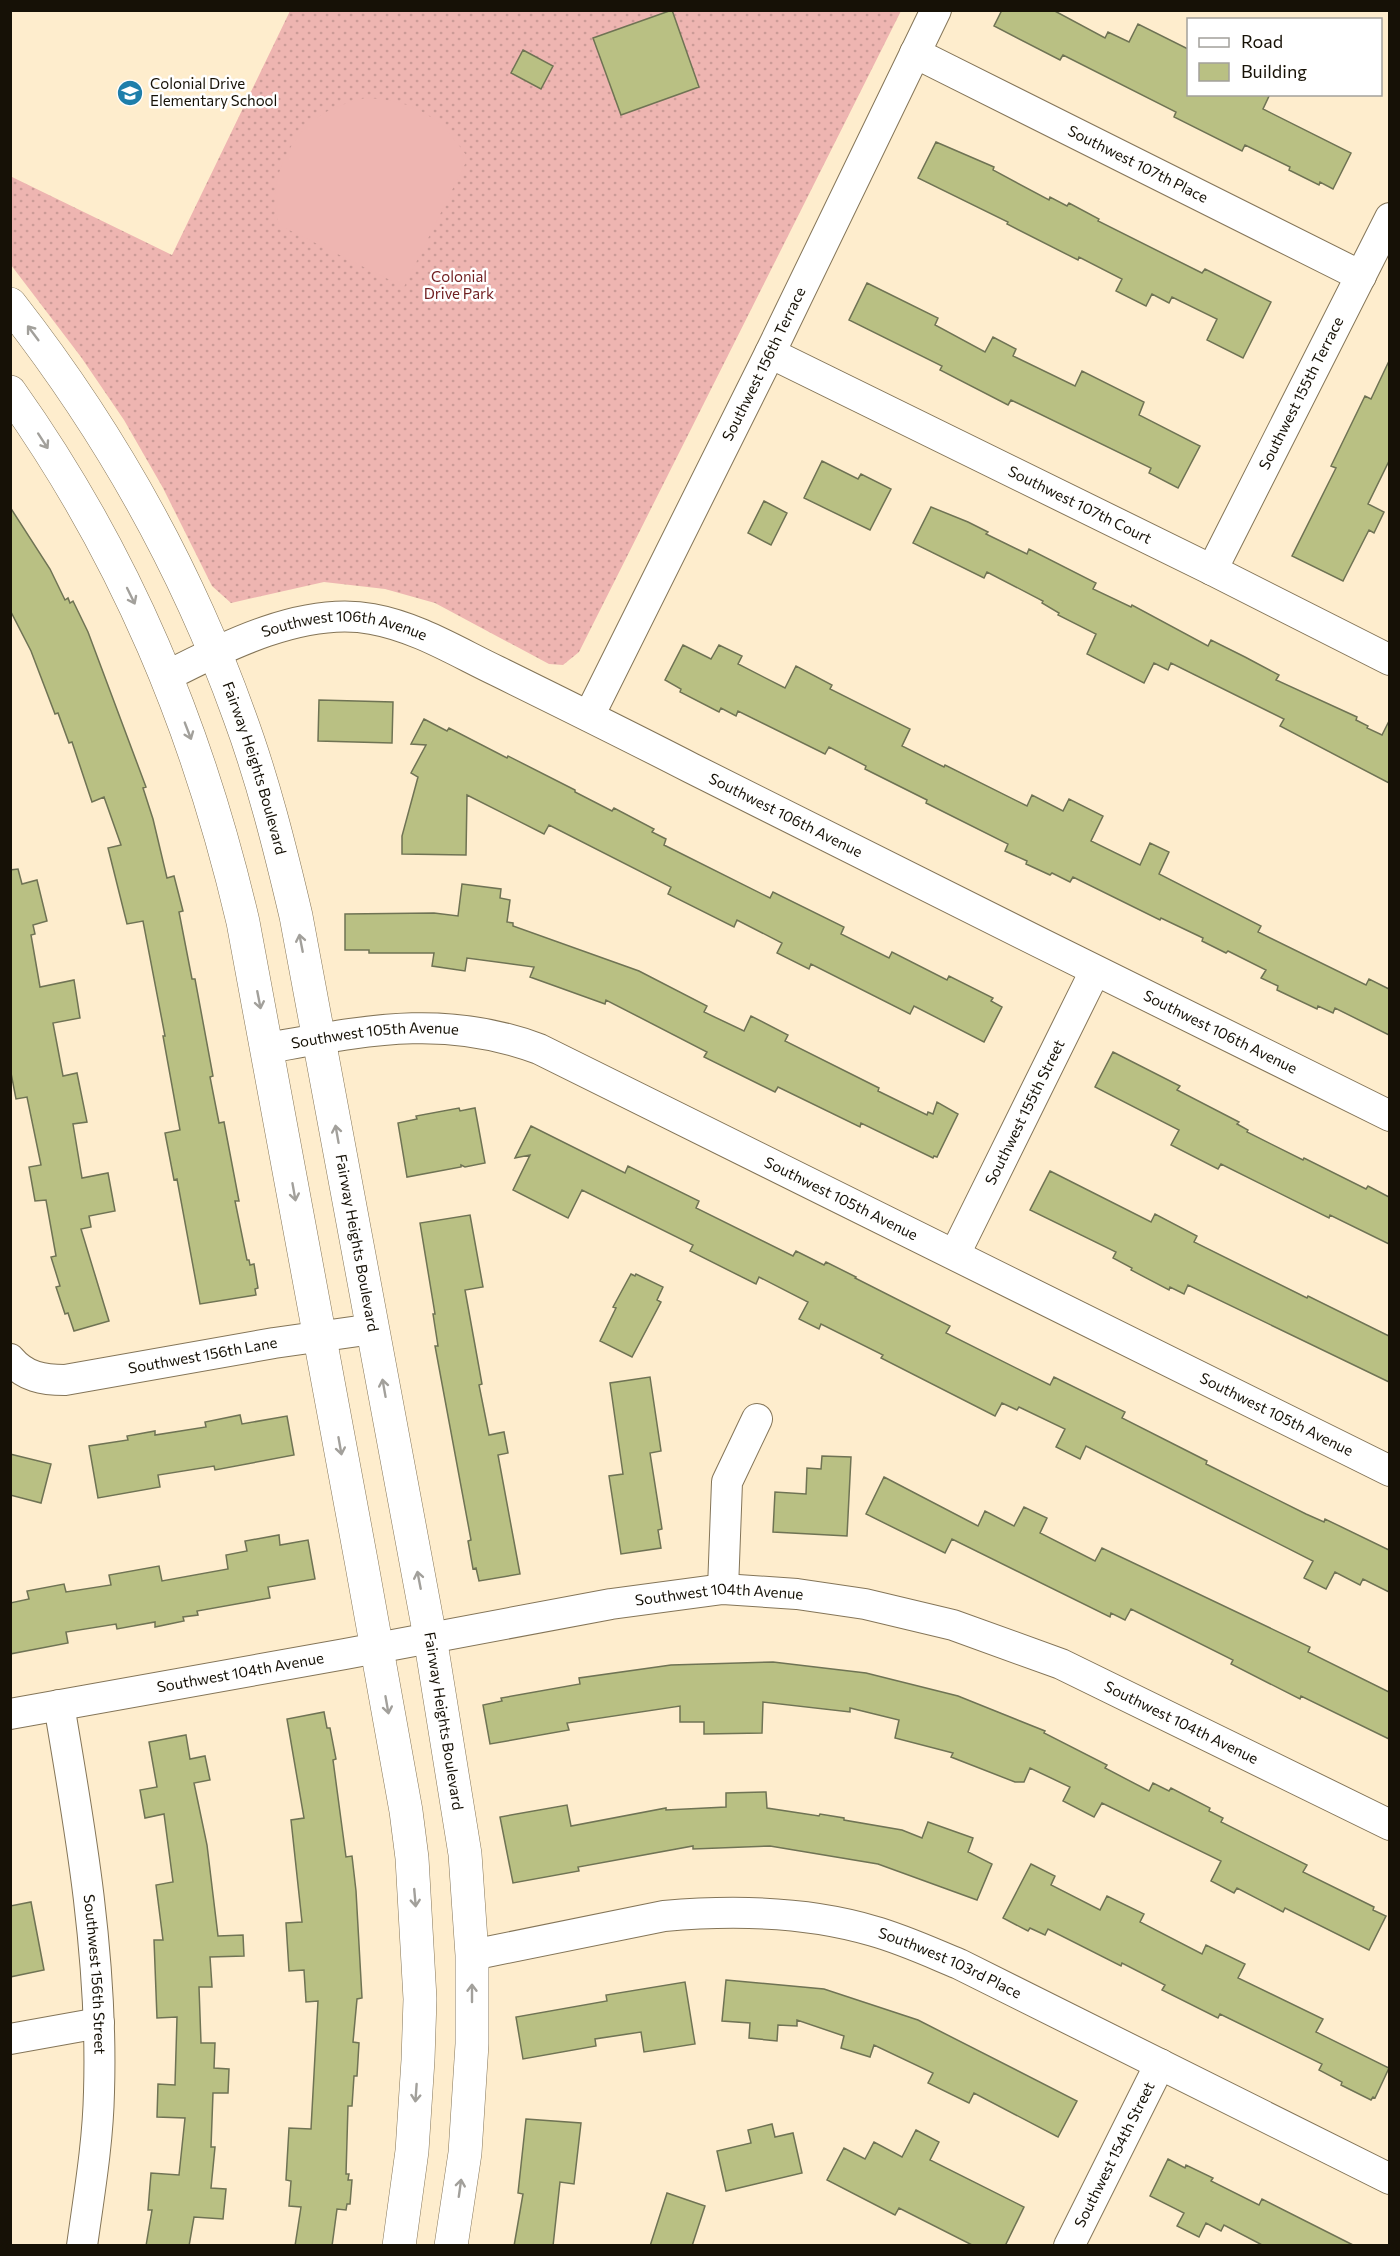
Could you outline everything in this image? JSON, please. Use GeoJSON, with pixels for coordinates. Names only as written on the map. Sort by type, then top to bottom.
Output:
{"type":"FeatureCollection","features":[{"type":"Feature","properties":{"kind":"street","name":"Southwest 156th Terrace"},"geometry":{"type":"LineString","coordinates":[[589,716],[770,353],[936,10]]}},
{"type":"Feature","properties":{"kind":"street","name":"Southwest 107th Place"},"geometry":{"type":"LineString","coordinates":[[915,53],[1361,276]]}},
{"type":"Feature","properties":{"kind":"street","name":"Southwest 155th Terrace"},"geometry":{"type":"LineString","coordinates":[[1212,570],[1389,218]]}},
{"type":"Feature","properties":{"kind":"street","name":"Fairway Heights Boulevard"},"geometry":{"type":"LineString","coordinates":[[10,304],[67,380],[121,467],[166,547],[215,651],[240,716],[272,818],[296,916],[430,1637],[461,1820],[469,1890],[472,2044],[465,2153],[451,2246]]}},
{"type":"Feature","properties":{"kind":"street","name":"Southwest 107th Court"},"geometry":{"type":"LineString","coordinates":[[770,353],[1212,570],[1389,660]]}},
{"type":"Feature","properties":{"kind":"street"},"geometry":{"type":"LineString","coordinates":[[10,392],[50,451],[105,544],[146,627],[201,768],[226,849],[243,922],[321,1337],[406,1811],[412,1858],[420,1999],[412,2151],[399,2246]]}},
{"type":"Feature","properties":{"kind":"street","name":"Southwest 106th Avenue"},"geometry":{"type":"LineString","coordinates":[[167,676],[215,651],[257,634],[290,625],[348,616],[375,619],[410,629],[589,716],[1389,1116]]}},
{"type":"Feature","properties":{"kind":"street","name":"Southwest 155th Street"},"geometry":{"type":"LineString","coordinates":[[955,1254],[1095,971]]}},
{"type":"Feature","properties":{"kind":"street","name":"Southwest 105th Avenue"},"geometry":{"type":"LineString","coordinates":[[268,1048],[378,1029],[412,1027],[468,1030],[523,1043],[554,1056],[757,1159],[955,1254],[1389,1471]]}},
{"type":"Feature","properties":{"kind":"street","name":"Southwest 156th Lane"},"geometry":{"type":"LineString","coordinates":[[10,1359],[34,1377],[53,1380],[76,1379],[274,1343],[373,1329]]}},
{"type":"Feature","properties":{"kind":"street"},"geometry":{"type":"LineString","coordinates":[[723,1589],[727,1482],[758,1419]]}},
{"type":"Feature","properties":{"kind":"street","name":"Southwest 104th Avenue"},"geometry":{"type":"LineString","coordinates":[[10,1714],[611,1604],[723,1589],[797,1594],[865,1604],[953,1625],[990,1637],[1095,1679],[1389,1826]]}},
{"type":"Feature","properties":{"kind":"street","name":"Southwest 156th Street"},"geometry":{"type":"LineString","coordinates":[[59,1705],[85,1863],[99,2023],[99,2094],[82,2246]]}},
{"type":"Feature","properties":{"kind":"street","name":"Southwest 103rd Place"},"geometry":{"type":"LineString","coordinates":[[472,1955],[664,1916],[745,1913],[822,1920],[874,1931],[959,1964],[1389,2179]]}},
{"type":"Feature","properties":{"kind":"street"},"geometry":{"type":"LineString","coordinates":[[10,2039],[99,2023]]}},
{"type":"Feature","properties":{"kind":"street","name":"Southwest 154th Street"},"geometry":{"type":"LineString","coordinates":[[1069,2246],[1160,2064]]}},
{"type":"Feature","properties":{"kind":"green space","name":"Colonial Drive Park"},"geometry":{"type":"Polygon","coordinates":[[[290,11],[901,11],[579,652],[563,665],[549,664],[435,603],[385,589],[324,582],[231,603],[212,586],[163,488],[124,420],[81,357],[11,265],[10,176],[172,255],[290,11]]]}},
{"type":"Feature","properties":{"kind":"green space"},"geometry":{"type":"Polygon","coordinates":[[[365,98],[398,102],[425,113],[448,132],[468,158],[404,287],[279,225],[275,211],[278,179],[282,165],[295,140],[304,129],[326,112],[365,98]]]}},
{"type":"Feature","properties":{"kind":"building"},"geometry":{"type":"Polygon","coordinates":[[[672,10],[699,87],[621,115],[593,38],[672,10]]]}},
{"type":"Feature","properties":{"kind":"building"},"geometry":{"type":"Polygon","coordinates":[[[1002,10],[1053,10],[1105,38],[1108,32],[1129,42],[1138,24],[1187,48],[1187,96],[1269,96],[1263,109],[1351,153],[1333,189],[1320,182],[1319,185],[1289,170],[1290,167],[1245,145],[1242,151],[1174,117],[1176,112],[1063,55],[1060,60],[994,26],[1002,10]]]}},
{"type":"Feature","properties":{"kind":"building"},"geometry":{"type":"Polygon","coordinates":[[[523,50],[553,66],[541,89],[511,73],[523,50]]]}},
{"type":"Feature","properties":{"kind":"building"},"geometry":{"type":"Polygon","coordinates":[[[936,142],[994,167],[993,170],[1049,200],[1050,197],[1067,206],[1069,203],[1099,219],[1098,221],[1202,273],[1205,269],[1271,302],[1243,358],[1207,340],[1217,319],[1172,297],[1169,303],[1152,294],[1146,306],[1116,291],[1122,279],[1079,257],[1078,260],[1007,224],[1008,222],[918,178],[936,142]]]}},
{"type":"Feature","properties":{"kind":"building"},"geometry":{"type":"Polygon","coordinates":[[[867,283],[938,318],[935,325],[985,352],[993,337],[1016,349],[1013,356],[1075,386],[1082,371],[1144,402],[1139,415],[1200,446],[1178,488],[1149,473],[1151,468],[1011,400],[1008,405],[940,370],[942,366],[849,320],[867,283]]]}},
{"type":"Feature","properties":{"kind":"building"},"geometry":{"type":"Polygon","coordinates":[[[1389,361],[1389,461],[1368,504],[1384,512],[1374,533],[1369,530],[1343,581],[1292,556],[1336,468],[1331,466],[1365,396],[1371,399],[1389,361]]]}},
{"type":"Feature","properties":{"kind":"building"},"geometry":{"type":"Polygon","coordinates":[[[822,461],[858,479],[861,474],[891,489],[870,530],[804,498],[822,461]]]}},
{"type":"Feature","properties":{"kind":"building"},"geometry":{"type":"Polygon","coordinates":[[[764,501],[787,513],[771,545],[748,533],[764,501]]]}},
{"type":"Feature","properties":{"kind":"building"},"geometry":{"type":"Polygon","coordinates":[[[10,507],[50,569],[65,600],[68,598],[70,603],[73,601],[88,632],[146,787],[143,788],[167,878],[174,876],[183,911],[179,912],[192,979],[195,979],[213,1076],[210,1077],[219,1123],[224,1122],[239,1201],[235,1201],[247,1260],[250,1265],[254,1264],[258,1288],[255,1289],[256,1295],[200,1304],[177,1179],[174,1180],[165,1133],[180,1130],[143,921],[127,924],[108,848],[121,845],[104,797],[92,802],[72,742],[69,743],[58,713],[55,714],[31,651],[10,610],[10,507]]]}},
{"type":"Feature","properties":{"kind":"building"},"geometry":{"type":"Polygon","coordinates":[[[931,507],[968,522],[988,532],[986,534],[1027,554],[1029,549],[1096,583],[1093,589],[1131,607],[1132,605],[1208,646],[1211,640],[1245,657],[1279,675],[1276,680],[1357,717],[1356,720],[1368,726],[1367,728],[1382,735],[1389,721],[1389,783],[1280,726],[1284,719],[1171,663],[1168,670],[1154,663],[1144,683],[1087,654],[1096,634],[1058,615],[1059,613],[1042,603],[1043,601],[987,572],[984,578],[913,543],[931,507]]]}},
{"type":"Feature","properties":{"kind":"building"},"geometry":{"type":"Polygon","coordinates":[[[683,645],[711,659],[719,645],[742,656],[738,664],[785,688],[796,666],[832,685],[830,689],[910,729],[902,746],[944,767],[945,765],[1027,806],[1032,795],[1063,811],[1069,799],[1103,816],[1091,841],[1140,865],[1150,843],[1169,852],[1159,874],[1261,926],[1258,932],[1366,985],[1369,979],[1389,989],[1389,1035],[1335,1008],[1333,1013],[1318,1006],[1317,1009],[1277,990],[1278,986],[1261,978],[1266,970],[1228,951],[1226,953],[1202,941],[1203,938],[1161,918],[1160,920],[1073,877],[1070,882],[1026,864],[1027,861],[1005,851],[1008,844],[926,803],[927,800],[865,769],[866,766],[829,747],[825,754],[738,711],[736,716],[721,708],[719,712],[680,692],[681,689],[665,680],[683,645]]]}},
{"type":"Feature","properties":{"kind":"building"},"geometry":{"type":"Polygon","coordinates":[[[319,700],[393,702],[392,743],[318,741],[319,700]]]}},
{"type":"Feature","properties":{"kind":"building"},"geometry":{"type":"Polygon","coordinates":[[[424,719],[447,731],[449,728],[507,758],[508,756],[612,811],[614,808],[654,829],[652,832],[666,839],[664,845],[770,898],[773,892],[844,927],[841,934],[889,958],[892,952],[947,980],[949,976],[993,998],[991,1001],[1002,1007],[984,1042],[914,1006],[910,1014],[811,964],[809,969],[777,953],[782,943],[737,920],[734,927],[668,894],[671,887],[549,825],[544,834],[467,795],[466,855],[402,854],[402,836],[418,777],[411,773],[426,745],[411,744],[424,719]]]}},
{"type":"Feature","properties":{"kind":"building"},"geometry":{"type":"Polygon","coordinates":[[[18,869],[22,884],[37,880],[47,921],[33,925],[35,934],[31,935],[40,987],[74,980],[80,1018],[53,1023],[63,1076],[77,1073],[87,1122],[73,1124],[82,1178],[108,1173],[115,1211],[89,1216],[91,1227],[81,1229],[109,1321],[74,1331],[68,1313],[65,1314],[56,1287],[60,1286],[51,1257],[56,1256],[46,1200],[35,1201],[29,1167],[41,1165],[27,1097],[16,1099],[10,1068],[10,870],[18,869]]]}},
{"type":"Feature","properties":{"kind":"building"},"geometry":{"type":"Polygon","coordinates":[[[462,884],[501,889],[500,898],[510,900],[507,922],[513,923],[513,926],[639,971],[707,1006],[704,1012],[744,1031],[751,1016],[788,1035],[785,1041],[927,1115],[928,1112],[933,1114],[937,1102],[958,1114],[937,1157],[933,1158],[861,1123],[860,1127],[778,1087],[775,1092],[704,1057],[707,1052],[606,1000],[605,1004],[530,977],[534,967],[467,958],[465,971],[432,966],[434,953],[369,953],[369,950],[345,950],[345,914],[434,913],[458,916],[462,884]]]}},
{"type":"Feature","properties":{"kind":"building"},"geometry":{"type":"Polygon","coordinates":[[[1113,1052],[1180,1086],[1177,1090],[1239,1122],[1237,1124],[1248,1130],[1247,1132],[1366,1189],[1368,1186],[1389,1197],[1389,1244],[1330,1215],[1329,1218],[1221,1164],[1218,1169],[1171,1145],[1179,1130],[1095,1087],[1113,1052]]]}},
{"type":"Feature","properties":{"kind":"building"},"geometry":{"type":"Polygon","coordinates":[[[459,1108],[460,1111],[475,1108],[485,1163],[465,1167],[461,1165],[461,1167],[407,1177],[398,1123],[417,1119],[416,1116],[459,1108]]]}},
{"type":"Feature","properties":{"kind":"building"},"geometry":{"type":"Polygon","coordinates":[[[531,1126],[625,1173],[628,1166],[699,1201],[696,1208],[793,1256],[796,1251],[824,1265],[826,1262],[950,1326],[946,1333],[1050,1385],[1054,1377],[1125,1412],[1122,1418],[1207,1461],[1206,1464],[1306,1514],[1324,1522],[1325,1519],[1389,1550],[1389,1592],[1363,1579],[1360,1585],[1335,1572],[1326,1589],[1304,1578],[1313,1561],[1086,1446],[1080,1459],[1056,1447],[1065,1429],[1019,1407],[1017,1410],[1002,1403],[995,1416],[881,1358],[883,1355],[821,1324],[819,1329],[799,1319],[808,1302],[759,1277],[756,1284],[690,1251],[693,1245],[582,1190],[568,1218],[513,1190],[530,1155],[515,1158],[531,1126]]]}},
{"type":"Feature","properties":{"kind":"building"},"geometry":{"type":"Polygon","coordinates":[[[1050,1171],[1151,1222],[1155,1214],[1197,1236],[1194,1242],[1389,1336],[1389,1382],[1188,1285],[1184,1294],[1170,1287],[1169,1290],[1113,1258],[1116,1252],[1030,1210],[1050,1171]]]}},
{"type":"Feature","properties":{"kind":"building"},"geometry":{"type":"Polygon","coordinates":[[[470,1215],[483,1287],[465,1290],[489,1435],[504,1432],[508,1453],[498,1455],[520,1574],[479,1581],[476,1568],[473,1569],[468,1541],[471,1540],[435,1346],[438,1346],[433,1314],[435,1314],[420,1223],[470,1215]]]}},
{"type":"Feature","properties":{"kind":"building"},"geometry":{"type":"Polygon","coordinates":[[[631,1274],[635,1276],[636,1274],[663,1287],[657,1300],[661,1302],[632,1357],[600,1341],[616,1308],[613,1307],[631,1274]]]}},
{"type":"Feature","properties":{"kind":"building"},"geometry":{"type":"Polygon","coordinates":[[[650,1377],[661,1451],[650,1453],[662,1529],[658,1530],[661,1548],[621,1554],[609,1476],[623,1474],[610,1383],[650,1377]]]}},
{"type":"Feature","properties":{"kind":"building"},"geometry":{"type":"Polygon","coordinates":[[[240,1415],[242,1424],[287,1416],[294,1455],[215,1470],[214,1466],[158,1475],[160,1487],[98,1498],[89,1446],[128,1440],[127,1436],[155,1431],[155,1435],[206,1427],[205,1422],[240,1415]]]}},
{"type":"Feature","properties":{"kind":"building"},"geometry":{"type":"Polygon","coordinates":[[[10,1454],[51,1464],[41,1503],[10,1495],[10,1454]]]}},
{"type":"Feature","properties":{"kind":"building"},"geometry":{"type":"Polygon","coordinates":[[[822,1456],[851,1457],[847,1536],[773,1532],[775,1492],[806,1494],[807,1468],[821,1469],[822,1456]]]}},
{"type":"Feature","properties":{"kind":"building"},"geometry":{"type":"Polygon","coordinates":[[[884,1477],[978,1526],[985,1511],[1014,1526],[1024,1507],[1047,1518],[1040,1533],[1095,1561],[1102,1548],[1310,1647],[1308,1652],[1389,1692],[1389,1739],[1301,1696],[1300,1699],[1231,1664],[1233,1660],[1131,1609],[1125,1620],[1111,1613],[1110,1617],[952,1539],[945,1553],[866,1514],[884,1477]]]}},
{"type":"Feature","properties":{"kind":"building"},"geometry":{"type":"Polygon","coordinates":[[[279,1535],[280,1545],[308,1540],[315,1579],[268,1587],[270,1598],[197,1611],[198,1615],[183,1617],[184,1621],[155,1627],[155,1622],[117,1629],[116,1624],[66,1632],[68,1643],[10,1654],[10,1603],[29,1599],[27,1591],[64,1584],[66,1592],[111,1585],[109,1575],[159,1566],[162,1581],[228,1569],[226,1555],[247,1551],[245,1541],[279,1535]]]}},
{"type":"Feature","properties":{"kind":"building"},"geometry":{"type":"Polygon","coordinates":[[[773,1662],[866,1673],[958,1696],[1045,1731],[1044,1733],[1107,1765],[1105,1768],[1149,1791],[1153,1783],[1169,1791],[1171,1788],[1210,1808],[1209,1811],[1223,1818],[1221,1822],[1307,1865],[1303,1872],[1374,1907],[1373,1910],[1386,1916],[1369,1950],[1285,1908],[1283,1912],[1237,1888],[1234,1893],[1211,1881],[1221,1861],[1102,1803],[1094,1817],[1063,1801],[1070,1787],[1030,1768],[1024,1782],[1015,1782],[951,1757],[953,1753],[895,1738],[899,1720],[850,1708],[850,1712],[763,1702],[762,1733],[704,1734],[704,1722],[680,1722],[680,1706],[567,1723],[569,1730],[490,1744],[483,1705],[502,1701],[501,1698],[580,1684],[579,1678],[671,1665],[773,1662]]]}},
{"type":"Feature","properties":{"kind":"building"},"geometry":{"type":"Polygon","coordinates":[[[324,1712],[327,1728],[330,1728],[336,1759],[333,1760],[346,1857],[352,1856],[362,1998],[357,1999],[353,2042],[359,2043],[357,2076],[354,2076],[352,2106],[348,2106],[346,2174],[349,2174],[348,2180],[352,2180],[350,2204],[347,2204],[346,2210],[337,2209],[332,2246],[295,2246],[301,2207],[289,2206],[291,2181],[286,2180],[289,2128],[311,2129],[318,2001],[306,2002],[304,1970],[289,1971],[286,1923],[302,1922],[291,1820],[304,1818],[287,1719],[324,1712]]]}},
{"type":"Feature","properties":{"kind":"building"},"geometry":{"type":"Polygon","coordinates":[[[186,1735],[190,1759],[205,1756],[210,1780],[194,1783],[207,1845],[218,1936],[243,1935],[244,1956],[210,1957],[212,1987],[199,1987],[201,2043],[215,2043],[214,2068],[229,2069],[228,2093],[213,2093],[211,2147],[215,2147],[211,2188],[226,2189],[223,2219],[194,2217],[189,2246],[146,2246],[152,2210],[148,2210],[151,2173],[179,2175],[185,2118],[157,2117],[158,2084],[175,2085],[177,2017],[157,2018],[154,1940],[163,1940],[156,1885],[173,1882],[164,1814],[145,1818],[140,1790],[157,1787],[149,1742],[186,1735]]]}},
{"type":"Feature","properties":{"kind":"building"},"geometry":{"type":"Polygon","coordinates":[[[766,1792],[767,1808],[844,1818],[844,1820],[902,1830],[922,1838],[928,1822],[973,1838],[968,1852],[992,1864],[977,1900],[878,1864],[770,1846],[693,1849],[693,1846],[578,1867],[579,1871],[513,1883],[500,1817],[567,1805],[571,1826],[666,1808],[666,1810],[726,1807],[726,1793],[766,1792]]]}},
{"type":"Feature","properties":{"kind":"building"},"geometry":{"type":"Polygon","coordinates":[[[1031,1864],[1055,1876],[1051,1885],[1100,1910],[1107,1896],[1144,1914],[1140,1922],[1202,1954],[1206,1945],[1245,1964],[1238,1978],[1323,2019],[1316,2032],[1389,2068],[1375,2098],[1371,2100],[1341,2085],[1342,2082],[1319,2070],[1322,2064],[1220,2014],[1218,2018],[1162,1990],[1165,1985],[1122,1963],[1121,1966],[1048,1929],[1045,1935],[1030,1928],[1028,1931],[1003,1918],[1031,1864]]]}},
{"type":"Feature","properties":{"kind":"building"},"geometry":{"type":"Polygon","coordinates":[[[31,1902],[44,1970],[10,1977],[10,1906],[31,1902]]]}},
{"type":"Feature","properties":{"kind":"building"},"geometry":{"type":"Polygon","coordinates":[[[726,1980],[824,1989],[918,2020],[1077,2101],[1058,2137],[974,2093],[969,2103],[928,2083],[933,2073],[874,2045],[870,2057],[841,2048],[844,2036],[797,2020],[797,2026],[778,2025],[777,2041],[749,2038],[750,2023],[722,2021],[726,1980]]]}},
{"type":"Feature","properties":{"kind":"building"},"geometry":{"type":"Polygon","coordinates":[[[685,1982],[695,2044],[644,2052],[641,2032],[595,2039],[596,2046],[523,2059],[516,2017],[607,2001],[606,1995],[685,1982]]]}},
{"type":"Feature","properties":{"kind":"building"},"geometry":{"type":"Polygon","coordinates":[[[526,2119],[581,2123],[574,2184],[560,2182],[553,2246],[514,2246],[523,2194],[518,2193],[526,2119]]]}},
{"type":"Feature","properties":{"kind":"building"},"geometry":{"type":"Polygon","coordinates":[[[772,2124],[775,2137],[793,2133],[802,2173],[726,2191],[717,2151],[751,2143],[748,2130],[772,2124]]]}},
{"type":"Feature","properties":{"kind":"building"},"geometry":{"type":"Polygon","coordinates":[[[916,2130],[939,2142],[930,2160],[1024,2207],[1005,2246],[974,2246],[899,2208],[895,2215],[827,2180],[844,2148],[865,2159],[874,2142],[902,2157],[916,2130]]]}},
{"type":"Feature","properties":{"kind":"building"},"geometry":{"type":"Polygon","coordinates":[[[1168,2159],[1213,2178],[1211,2181],[1259,2205],[1262,2199],[1355,2246],[1264,2246],[1224,2225],[1221,2231],[1206,2223],[1199,2237],[1177,2226],[1184,2213],[1150,2196],[1168,2159]]]}},
{"type":"Feature","properties":{"kind":"building"},"geometry":{"type":"Polygon","coordinates":[[[667,2193],[705,2206],[692,2246],[650,2246],[667,2193]]]}},
{"type":"Feature","properties":{"kind":"place","name":"Colonial Drive Elementary School"},"geometry":{"type":"Point","coordinates":[130,93]}}]}
